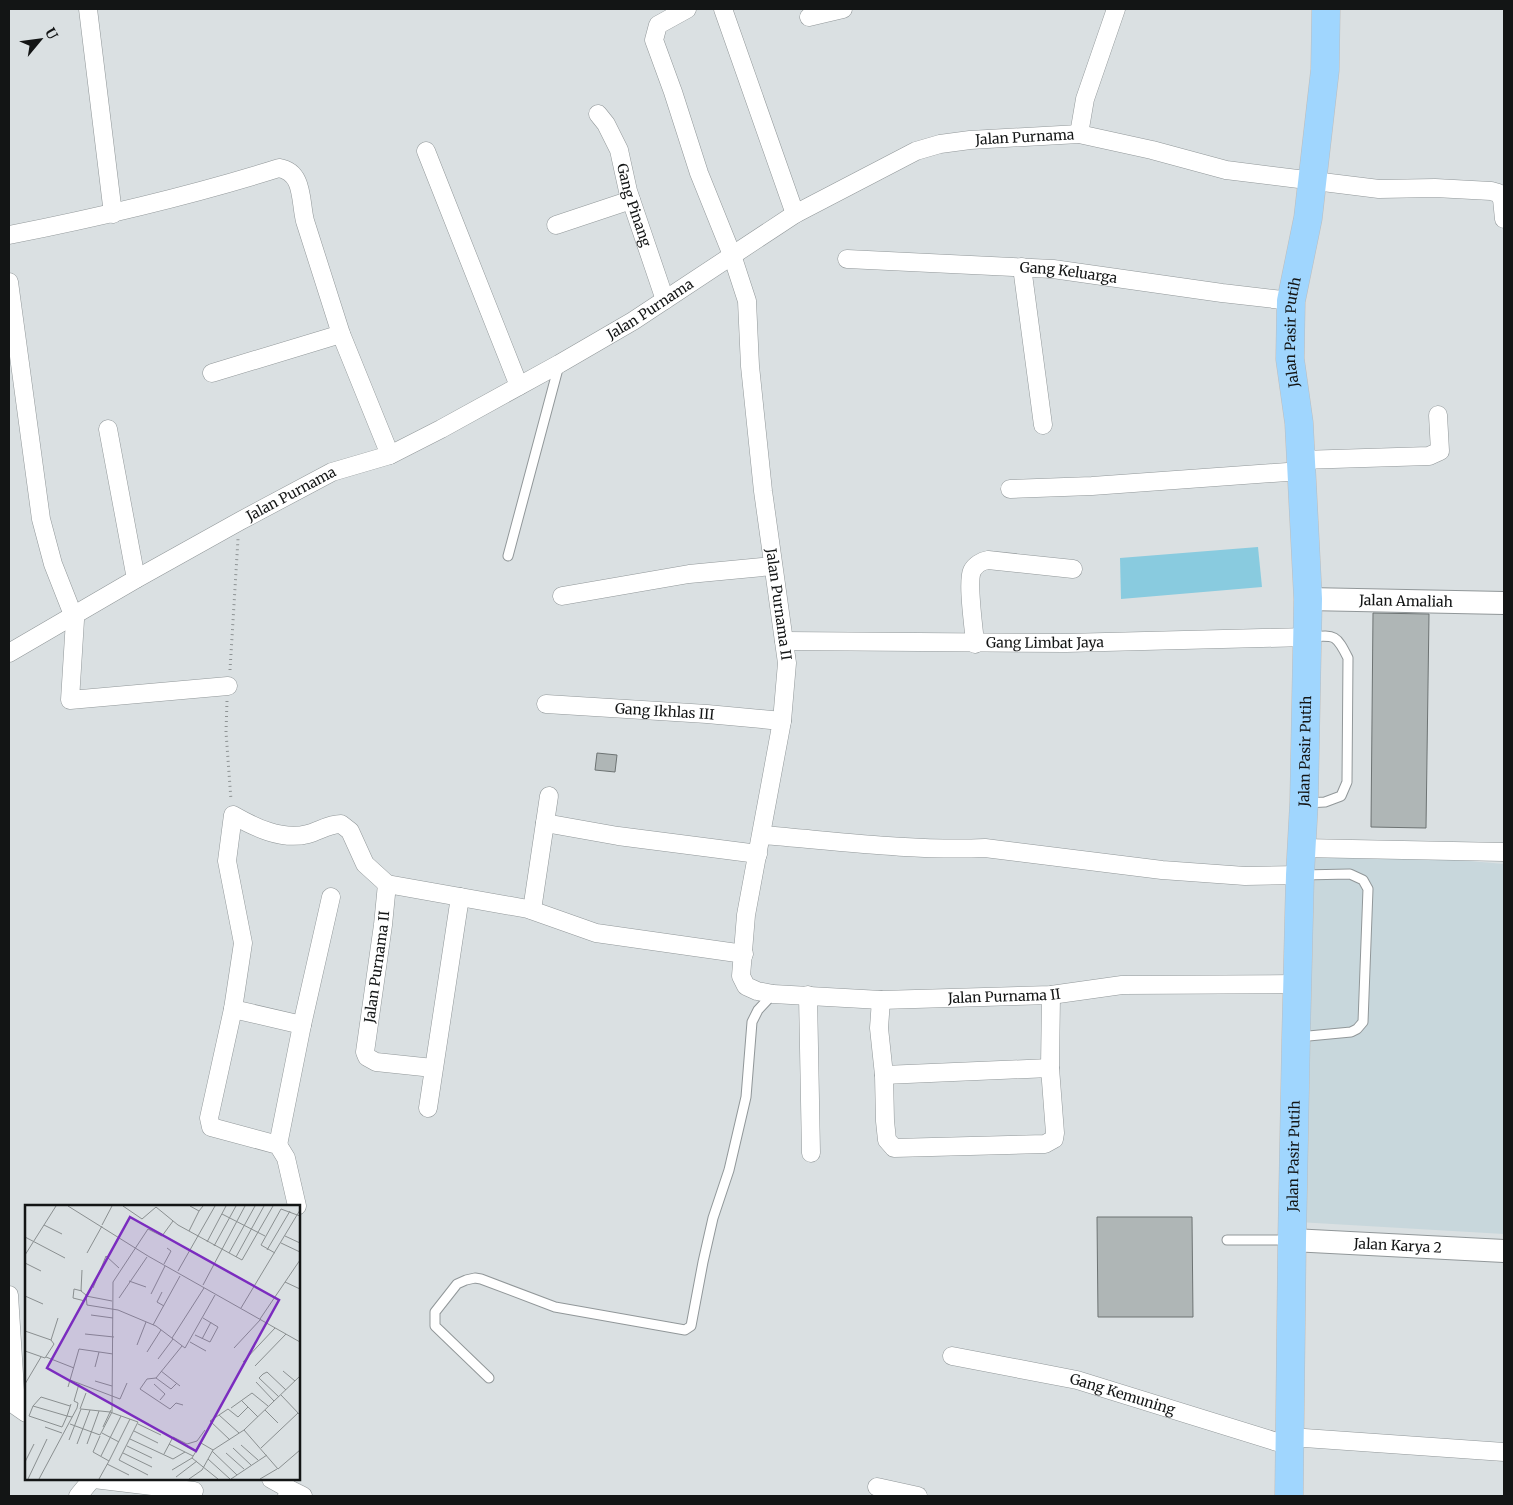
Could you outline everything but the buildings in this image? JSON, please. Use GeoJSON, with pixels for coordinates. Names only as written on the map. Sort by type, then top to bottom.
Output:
{"type":"FeatureCollection","features":[{"type":"Feature","properties":{"kind":"highway","name":"Jalan Pasir Putih"},"geometry":{"type":"LineString","coordinates":[[1290,1496],[1297,984],[1304,802],[1308,599],[1298,423],[1290,359],[1291,301],[1308,218],[1324,70],[1326,9]]}},
{"type":"Feature","properties":{"kind":"street"},"geometry":{"type":"LineString","coordinates":[[88,9],[113,214]]}},
{"type":"Feature","properties":{"kind":"street"},"geometry":{"type":"LineString","coordinates":[[723,9],[795,214]]}},
{"type":"Feature","properties":{"kind":"street"},"geometry":{"type":"LineString","coordinates":[[809,17],[843,9]]}},
{"type":"Feature","properties":{"kind":"street"},"geometry":{"type":"LineString","coordinates":[[1079,134],[1085,100],[1116,9]]}},
{"type":"Feature","properties":{"kind":"street","name":"Jalan Purnama II"},"geometry":{"type":"LineString","coordinates":[[679,11],[658,25],[654,40],[674,92],[699,173],[732,255],[747,301],[750,366],[763,491],[787,663],[782,721],[746,915],[741,976],[746,986],[757,991],[773,994],[881,1000],[1051,995],[1122,984],[1297,984]]}},
{"type":"Feature","properties":{"kind":"street","name":"Gang Pinang"},"geometry":{"type":"LineString","coordinates":[[598,114],[606,124],[619,150],[631,200],[665,300]]}},
{"type":"Feature","properties":{"kind":"street","name":"Jalan Purnama"},"geometry":{"type":"LineString","coordinates":[[16,649],[136,579],[332,472],[390,455],[442,429],[559,364],[665,300],[795,214],[916,151],[940,144],[970,140],[1079,134],[1152,150],[1226,170],[1379,189],[1435,188],[1491,191],[1498,193],[1502,199],[1504,219]]}},
{"type":"Feature","properties":{"kind":"street"},"geometry":{"type":"LineString","coordinates":[[426,151],[519,386]]}},
{"type":"Feature","properties":{"kind":"street"},"geometry":{"type":"LineString","coordinates":[[9,235],[113,214],[235,182],[279,168],[286,169],[297,180],[300,187],[301,206],[305,221],[341,334],[390,455]]}},
{"type":"Feature","properties":{"kind":"street"},"geometry":{"type":"LineString","coordinates":[[556,225],[631,200]]}},
{"type":"Feature","properties":{"kind":"street","name":"Gang Keluarga"},"geometry":{"type":"LineString","coordinates":[[847,259],[1053,269],[1291,301]]}},
{"type":"Feature","properties":{"kind":"street"},"geometry":{"type":"LineString","coordinates":[[1022,267],[1043,425]]}},
{"type":"Feature","properties":{"kind":"street"},"geometry":{"type":"LineString","coordinates":[[9,282],[11,315],[42,519],[59,583],[74,615],[75,626],[70,700],[228,686]]}},
{"type":"Feature","properties":{"kind":"street"},"geometry":{"type":"LineString","coordinates":[[212,373],[341,334]]}},
{"type":"Feature","properties":{"kind":"street"},"geometry":{"type":"LineString","coordinates":[[1010,489],[1092,486],[1429,456],[1440,451],[1438,416]]}},
{"type":"Feature","properties":{"kind":"street"},"geometry":{"type":"LineString","coordinates":[[108,429],[136,579]]}},
{"type":"Feature","properties":{"kind":"street"},"geometry":{"type":"LineString","coordinates":[[975,644],[970,582],[972,570],[978,564],[988,560],[1074,569]]}},
{"type":"Feature","properties":{"kind":"street"},"geometry":{"type":"LineString","coordinates":[[562,596],[689,574],[774,566]]}},
{"type":"Feature","properties":{"kind":"street","name":"Jalan Amaliah"},"geometry":{"type":"LineString","coordinates":[[1308,599],[1504,603]]}},
{"type":"Feature","properties":{"kind":"street","name":"Gang Limbat Jaya"},"geometry":{"type":"LineString","coordinates":[[784,641],[975,644],[1306,637]]}},
{"type":"Feature","properties":{"kind":"street","name":"Gang Ikhlas III"},"geometry":{"type":"LineString","coordinates":[[546,704],[707,714],[782,721]]}},
{"type":"Feature","properties":{"kind":"street"},"geometry":{"type":"LineString","coordinates":[[532,910],[549,796]]}},
{"type":"Feature","properties":{"kind":"street"},"geometry":{"type":"LineString","coordinates":[[278,1145],[211,1127],[209,1122],[233,1009],[243,943],[228,861],[233,815],[252,825],[278,834],[293,836],[309,834],[329,826],[341,824],[350,831],[365,864],[387,884],[532,910],[596,933],[744,954]]}},
{"type":"Feature","properties":{"kind":"street"},"geometry":{"type":"LineString","coordinates":[[545,823],[618,836],[758,854]]}},
{"type":"Feature","properties":{"kind":"street"},"geometry":{"type":"LineString","coordinates":[[762,835],[867,844],[961,849],[986,848],[1171,871],[1245,876],[1300,875]]}},
{"type":"Feature","properties":{"kind":"street"},"geometry":{"type":"LineString","coordinates":[[1302,848],[1504,852]]}},
{"type":"Feature","properties":{"kind":"street","name":"Jalan Purnama II"},"geometry":{"type":"LineString","coordinates":[[387,884],[365,1052],[367,1057],[376,1062],[433,1068]]}},
{"type":"Feature","properties":{"kind":"street"},"geometry":{"type":"LineString","coordinates":[[428,1108],[460,897]]}},
{"type":"Feature","properties":{"kind":"street"},"geometry":{"type":"LineString","coordinates":[[296,1205],[286,1158],[278,1145],[302,1025],[331,898]]}},
{"type":"Feature","properties":{"kind":"street"},"geometry":{"type":"LineString","coordinates":[[808,995],[811,1152]]}},
{"type":"Feature","properties":{"kind":"street"},"geometry":{"type":"LineString","coordinates":[[881,1000],[879,1028],[884,1076],[887,1140],[894,1148],[1044,1144],[1054,1139],[1055,1133],[1050,1068],[1051,995]]}},
{"type":"Feature","properties":{"kind":"street"},"geometry":{"type":"LineString","coordinates":[[233,1009],[302,1025]]}},
{"type":"Feature","properties":{"kind":"street"},"geometry":{"type":"LineString","coordinates":[[884,1076],[1050,1068]]}},
{"type":"Feature","properties":{"kind":"street","name":"Jalan Karya 2"},"geometry":{"type":"LineString","coordinates":[[1292,1240],[1504,1251]]}},
{"type":"Feature","properties":{"kind":"street"},"geometry":{"type":"LineString","coordinates":[[9,1295],[21,1410]]}},
{"type":"Feature","properties":{"kind":"street","name":"Gang Kemuning"},"geometry":{"type":"LineString","coordinates":[[952,1356],[1077,1380],[1290,1442],[1504,1452]]}},
{"type":"Feature","properties":{"kind":"street"},"geometry":{"type":"LineString","coordinates":[[78,1496],[92,1480]]}},
{"type":"Feature","properties":{"kind":"street"},"geometry":{"type":"LineString","coordinates":[[101,1480],[194,1491]]}},
{"type":"Feature","properties":{"kind":"street"},"geometry":{"type":"LineString","coordinates":[[272,1480],[293,1494]]}},
{"type":"Feature","properties":{"kind":"street"},"geometry":{"type":"LineString","coordinates":[[877,1487],[918,1496]]}},
{"type":"Feature","properties":{"kind":"lane"},"geometry":{"type":"LineString","coordinates":[[508,556],[559,364]]}},
{"type":"Feature","properties":{"kind":"lane"},"geometry":{"type":"LineString","coordinates":[[1304,802],[1325,802],[1341,796],[1347,782],[1348,658],[1341,644],[1330,635],[1306,637]]}},
{"type":"Feature","properties":{"kind":"lane"},"geometry":{"type":"LineString","coordinates":[[1296,1037],[1351,1032],[1357,1030],[1363,1022],[1368,889],[1363,880],[1350,874],[1300,875]]}},
{"type":"Feature","properties":{"kind":"lane"},"geometry":{"type":"LineString","coordinates":[[489,1378],[435,1326],[435,1312],[457,1284],[466,1280],[481,1279],[555,1307],[685,1330],[691,1326],[713,1218],[729,1170],[746,1098],[752,1022],[758,1010],[773,994]]}},
{"type":"Feature","properties":{"kind":"lane"},"geometry":{"type":"LineString","coordinates":[[1227,1240],[1292,1240]]}},
{"type":"Feature","properties":{"kind":"shaded area"},"geometry":{"type":"Polygon","coordinates":[[[1258,547],[1262,587],[1121,599],[1120,558],[1258,547]]]}},
{"type":"Feature","properties":{"kind":"shaded area"},"geometry":{"type":"Polygon","coordinates":[[[1312,847],[1504,864],[1504,1234],[1298,1222],[1312,847]]]}}]}
